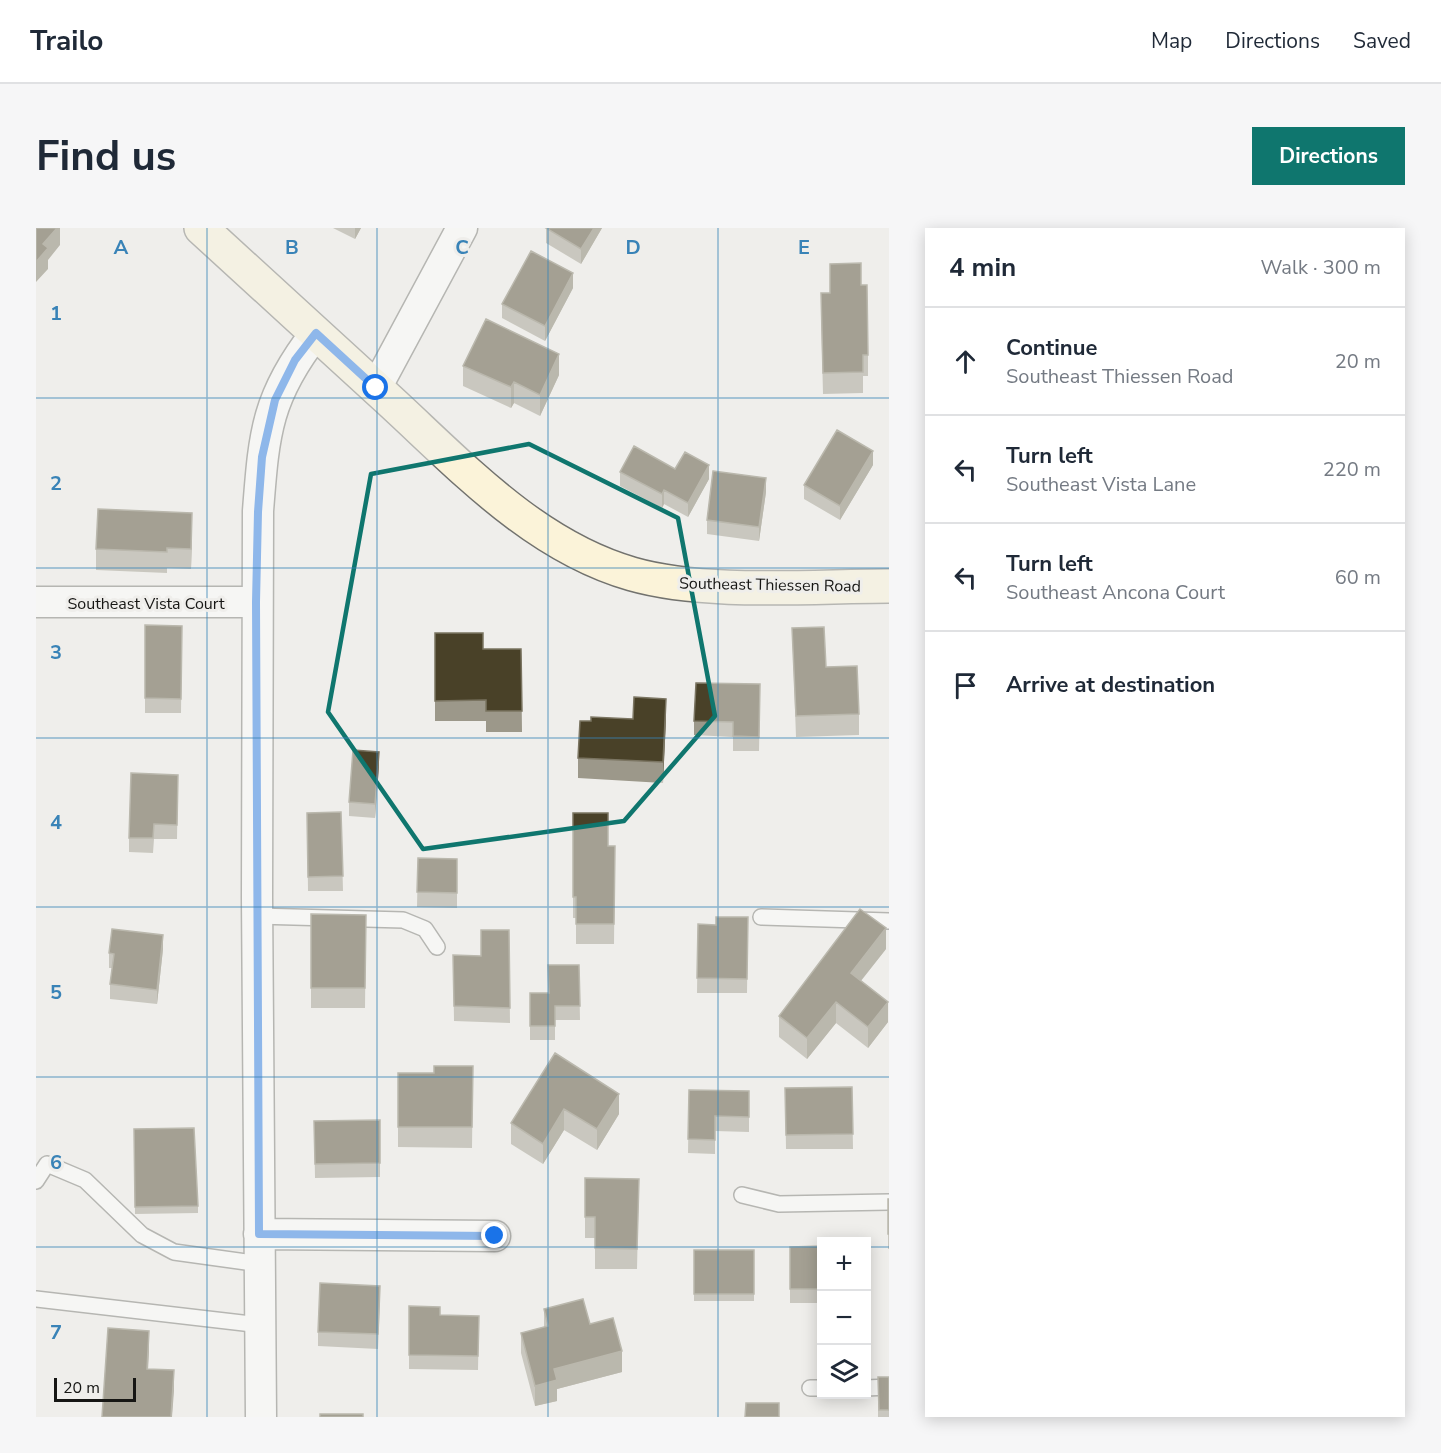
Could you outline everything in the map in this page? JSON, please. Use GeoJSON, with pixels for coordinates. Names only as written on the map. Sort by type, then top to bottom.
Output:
{"type":"FeatureCollection","features":[{"type":"Feature","properties":{"kind":"main road","name":"Southeast Thiessen Road"},"geometry":{"type":"LineString","coordinates":[[201,228],[492,494],[549,537],[633,575],[683,584],[889,586]]}},
{"type":"Feature","properties":{"kind":"street"},"geometry":{"type":"LineString","coordinates":[[376,388],[462,228]]}},
{"type":"Feature","properties":{"kind":"street"},"geometry":{"type":"LineString","coordinates":[[261,1417],[257,916],[258,512],[266,428],[283,380],[316,333]]}},
{"type":"Feature","properties":{"kind":"street","name":"Southeast Vista Court"},"geometry":{"type":"LineString","coordinates":[[36,602],[256,602]]}},
{"type":"Feature","properties":{"kind":"street"},"geometry":{"type":"LineString","coordinates":[[259,1234],[495,1236]]}},
{"type":"Feature","properties":{"kind":"lane"},"geometry":{"type":"LineString","coordinates":[[257,916],[403,920],[425,929],[437,946]]}},
{"type":"Feature","properties":{"kind":"lane"},"geometry":{"type":"LineString","coordinates":[[761,917],[889,921]]}},
{"type":"Feature","properties":{"kind":"lane"},"geometry":{"type":"LineString","coordinates":[[36,1181],[47,1164],[85,1180],[142,1235],[174,1252],[260,1264]]}},
{"type":"Feature","properties":{"kind":"lane"},"geometry":{"type":"LineString","coordinates":[[742,1195],[779,1204],[889,1202]]}},
{"type":"Feature","properties":{"kind":"lane"},"geometry":{"type":"LineString","coordinates":[[36,1299],[260,1325]]}},
{"type":"Feature","properties":{"kind":"lane"},"geometry":{"type":"LineString","coordinates":[[871,1388],[889,1388]]}},
{"type":"Feature","properties":{"kind":"highlighted area"},"geometry":{"type":"Polygon","coordinates":[[[529,444],[678,518],[715,716],[624,821],[423,849],[328,712],[371,474],[529,444]]]}},
{"type":"Feature","properties":{"kind":"building"},"geometry":{"type":"Polygon","coordinates":[[[36,228],[57,228],[43,244],[48,248],[36,262],[36,228]]]}},
{"type":"Feature","properties":{"kind":"building"},"geometry":{"type":"Polygon","coordinates":[[[546,228],[594,228],[581,249],[546,228]]]}},
{"type":"Feature","properties":{"kind":"building"},"geometry":{"type":"Polygon","coordinates":[[[531,251],[573,273],[545,326],[502,304],[531,251]]]}},
{"type":"Feature","properties":{"kind":"building"},"geometry":{"type":"Polygon","coordinates":[[[861,263],[861,285],[867,285],[868,355],[863,355],[863,372],[823,373],[821,293],[830,293],[830,264],[861,263]]]}},
{"type":"Feature","properties":{"kind":"building"},"geometry":{"type":"Polygon","coordinates":[[[486,319],[559,354],[540,395],[514,382],[511,387],[463,366],[486,319]]]}},
{"type":"Feature","properties":{"kind":"building"},"geometry":{"type":"Polygon","coordinates":[[[837,430],[873,451],[840,506],[804,485],[837,430]]]}},
{"type":"Feature","properties":{"kind":"building"},"geometry":{"type":"Polygon","coordinates":[[[634,446],[675,469],[685,452],[709,465],[688,503],[664,490],[662,494],[620,472],[634,446]]]}},
{"type":"Feature","properties":{"kind":"building"},"geometry":{"type":"Polygon","coordinates":[[[713,471],[766,478],[759,527],[707,520],[713,471]]]}},
{"type":"Feature","properties":{"kind":"building"},"geometry":{"type":"Polygon","coordinates":[[[98,509],[192,513],[191,549],[167,548],[167,552],[96,549],[98,509]]]}},
{"type":"Feature","properties":{"kind":"building"},"geometry":{"type":"Polygon","coordinates":[[[145,625],[182,626],[181,699],[145,698],[145,625]]]}},
{"type":"Feature","properties":{"kind":"building"},"geometry":{"type":"Polygon","coordinates":[[[824,627],[826,667],[857,666],[859,714],[796,716],[792,628],[824,627]]]}},
{"type":"Feature","properties":{"kind":"building"},"geometry":{"type":"Polygon","coordinates":[[[435,633],[483,633],[483,649],[521,649],[522,711],[486,711],[486,700],[435,701],[435,633]]]}},
{"type":"Feature","properties":{"kind":"building"},"geometry":{"type":"Polygon","coordinates":[[[696,683],[760,684],[759,737],[733,736],[733,722],[694,721],[696,683]]]}},
{"type":"Feature","properties":{"kind":"building"},"geometry":{"type":"Polygon","coordinates":[[[634,697],[666,699],[663,762],[578,758],[580,721],[591,721],[591,717],[633,719],[634,697]]]}},
{"type":"Feature","properties":{"kind":"building"},"geometry":{"type":"Polygon","coordinates":[[[353,750],[379,752],[375,804],[349,802],[353,750]]]}},
{"type":"Feature","properties":{"kind":"building"},"geometry":{"type":"Polygon","coordinates":[[[131,773],[178,775],[177,825],[154,824],[153,838],[129,838],[131,773]]]}},
{"type":"Feature","properties":{"kind":"building"},"geometry":{"type":"Polygon","coordinates":[[[341,812],[343,876],[308,877],[307,813],[341,812]]]}},
{"type":"Feature","properties":{"kind":"building"},"geometry":{"type":"Polygon","coordinates":[[[573,813],[608,813],[608,846],[615,846],[614,924],[576,924],[576,897],[573,897],[573,813]]]}},
{"type":"Feature","properties":{"kind":"building"},"geometry":{"type":"Polygon","coordinates":[[[418,858],[457,859],[457,893],[417,892],[418,858]]]}},
{"type":"Feature","properties":{"kind":"building"},"geometry":{"type":"Polygon","coordinates":[[[860,909],[886,928],[851,973],[888,1002],[868,1027],[836,1002],[807,1038],[779,1016],[860,909]]]}},
{"type":"Feature","properties":{"kind":"building"},"geometry":{"type":"Polygon","coordinates":[[[311,914],[366,915],[365,988],[311,988],[311,914]]]}},
{"type":"Feature","properties":{"kind":"building"},"geometry":{"type":"Polygon","coordinates":[[[716,917],[748,917],[747,979],[697,978],[698,924],[716,925],[716,917]]]}},
{"type":"Feature","properties":{"kind":"building"},"geometry":{"type":"Polygon","coordinates":[[[112,929],[163,935],[157,990],[110,984],[114,954],[109,953],[112,929]]]}},
{"type":"Feature","properties":{"kind":"building"},"geometry":{"type":"Polygon","coordinates":[[[481,930],[509,930],[510,1008],[454,1006],[453,955],[481,956],[481,930]]]}},
{"type":"Feature","properties":{"kind":"building"},"geometry":{"type":"Polygon","coordinates":[[[548,965],[579,965],[580,1006],[555,1006],[555,1026],[530,1026],[530,993],[549,993],[548,965]]]}},
{"type":"Feature","properties":{"kind":"building"},"geometry":{"type":"Polygon","coordinates":[[[555,1053],[619,1094],[597,1129],[564,1109],[543,1144],[511,1123],[555,1053]]]}},
{"type":"Feature","properties":{"kind":"building"},"geometry":{"type":"Polygon","coordinates":[[[434,1066],[473,1066],[472,1127],[398,1127],[398,1073],[434,1073],[434,1066]]]}},
{"type":"Feature","properties":{"kind":"building"},"geometry":{"type":"Polygon","coordinates":[[[852,1087],[853,1134],[786,1135],[785,1088],[852,1087]]]}},
{"type":"Feature","properties":{"kind":"building"},"geometry":{"type":"Polygon","coordinates":[[[689,1090],[749,1091],[749,1117],[715,1116],[715,1140],[688,1139],[689,1090]]]}},
{"type":"Feature","properties":{"kind":"building"},"geometry":{"type":"Polygon","coordinates":[[[380,1120],[380,1163],[315,1164],[314,1121],[380,1120]]]}},
{"type":"Feature","properties":{"kind":"building"},"geometry":{"type":"Polygon","coordinates":[[[194,1128],[198,1206],[135,1207],[134,1129],[194,1128]]]}},
{"type":"Feature","properties":{"kind":"building"},"geometry":{"type":"Polygon","coordinates":[[[585,1178],[639,1179],[637,1249],[595,1248],[595,1217],[585,1217],[585,1178]]]}},
{"type":"Feature","properties":{"kind":"building"},"geometry":{"type":"Polygon","coordinates":[[[889,1199],[889,1234],[888,1234],[889,1199]]]}},
{"type":"Feature","properties":{"kind":"building"},"geometry":{"type":"Polygon","coordinates":[[[817,1246],[817,1289],[790,1289],[790,1247],[817,1246]]]}},
{"type":"Feature","properties":{"kind":"building"},"geometry":{"type":"Polygon","coordinates":[[[694,1250],[754,1250],[754,1294],[694,1294],[694,1250]]]}},
{"type":"Feature","properties":{"kind":"building"},"geometry":{"type":"Polygon","coordinates":[[[320,1283],[380,1286],[378,1334],[318,1332],[320,1283]]]}},
{"type":"Feature","properties":{"kind":"building"},"geometry":{"type":"Polygon","coordinates":[[[583,1299],[590,1324],[613,1318],[622,1351],[554,1369],[557,1380],[535,1386],[521,1333],[548,1326],[544,1309],[583,1299]]]}},
{"type":"Feature","properties":{"kind":"building"},"geometry":{"type":"Polygon","coordinates":[[[409,1306],[440,1307],[440,1315],[479,1316],[478,1356],[409,1355],[409,1306]]]}},
{"type":"Feature","properties":{"kind":"building"},"geometry":{"type":"Polygon","coordinates":[[[108,1328],[149,1331],[147,1369],[174,1370],[171,1417],[102,1417],[108,1328]]]}},
{"type":"Feature","properties":{"kind":"building"},"geometry":{"type":"Polygon","coordinates":[[[878,1377],[889,1377],[889,1410],[879,1410],[878,1377]]]}},
{"type":"Feature","properties":{"kind":"building"},"geometry":{"type":"Polygon","coordinates":[[[746,1403],[779,1403],[779,1417],[745,1417],[746,1403]]]}},
{"type":"Feature","properties":{"kind":"building"},"geometry":{"type":"Polygon","coordinates":[[[320,1414],[363,1414],[363,1417],[320,1417],[320,1414]]]}},
{"type":"Feature","properties":{"kind":"route"},"geometry":{"type":"LineString","coordinates":[[376,388],[316,333],[283,380],[266,428],[258,512],[256,602],[259,1234],[495,1236]]}}]}
